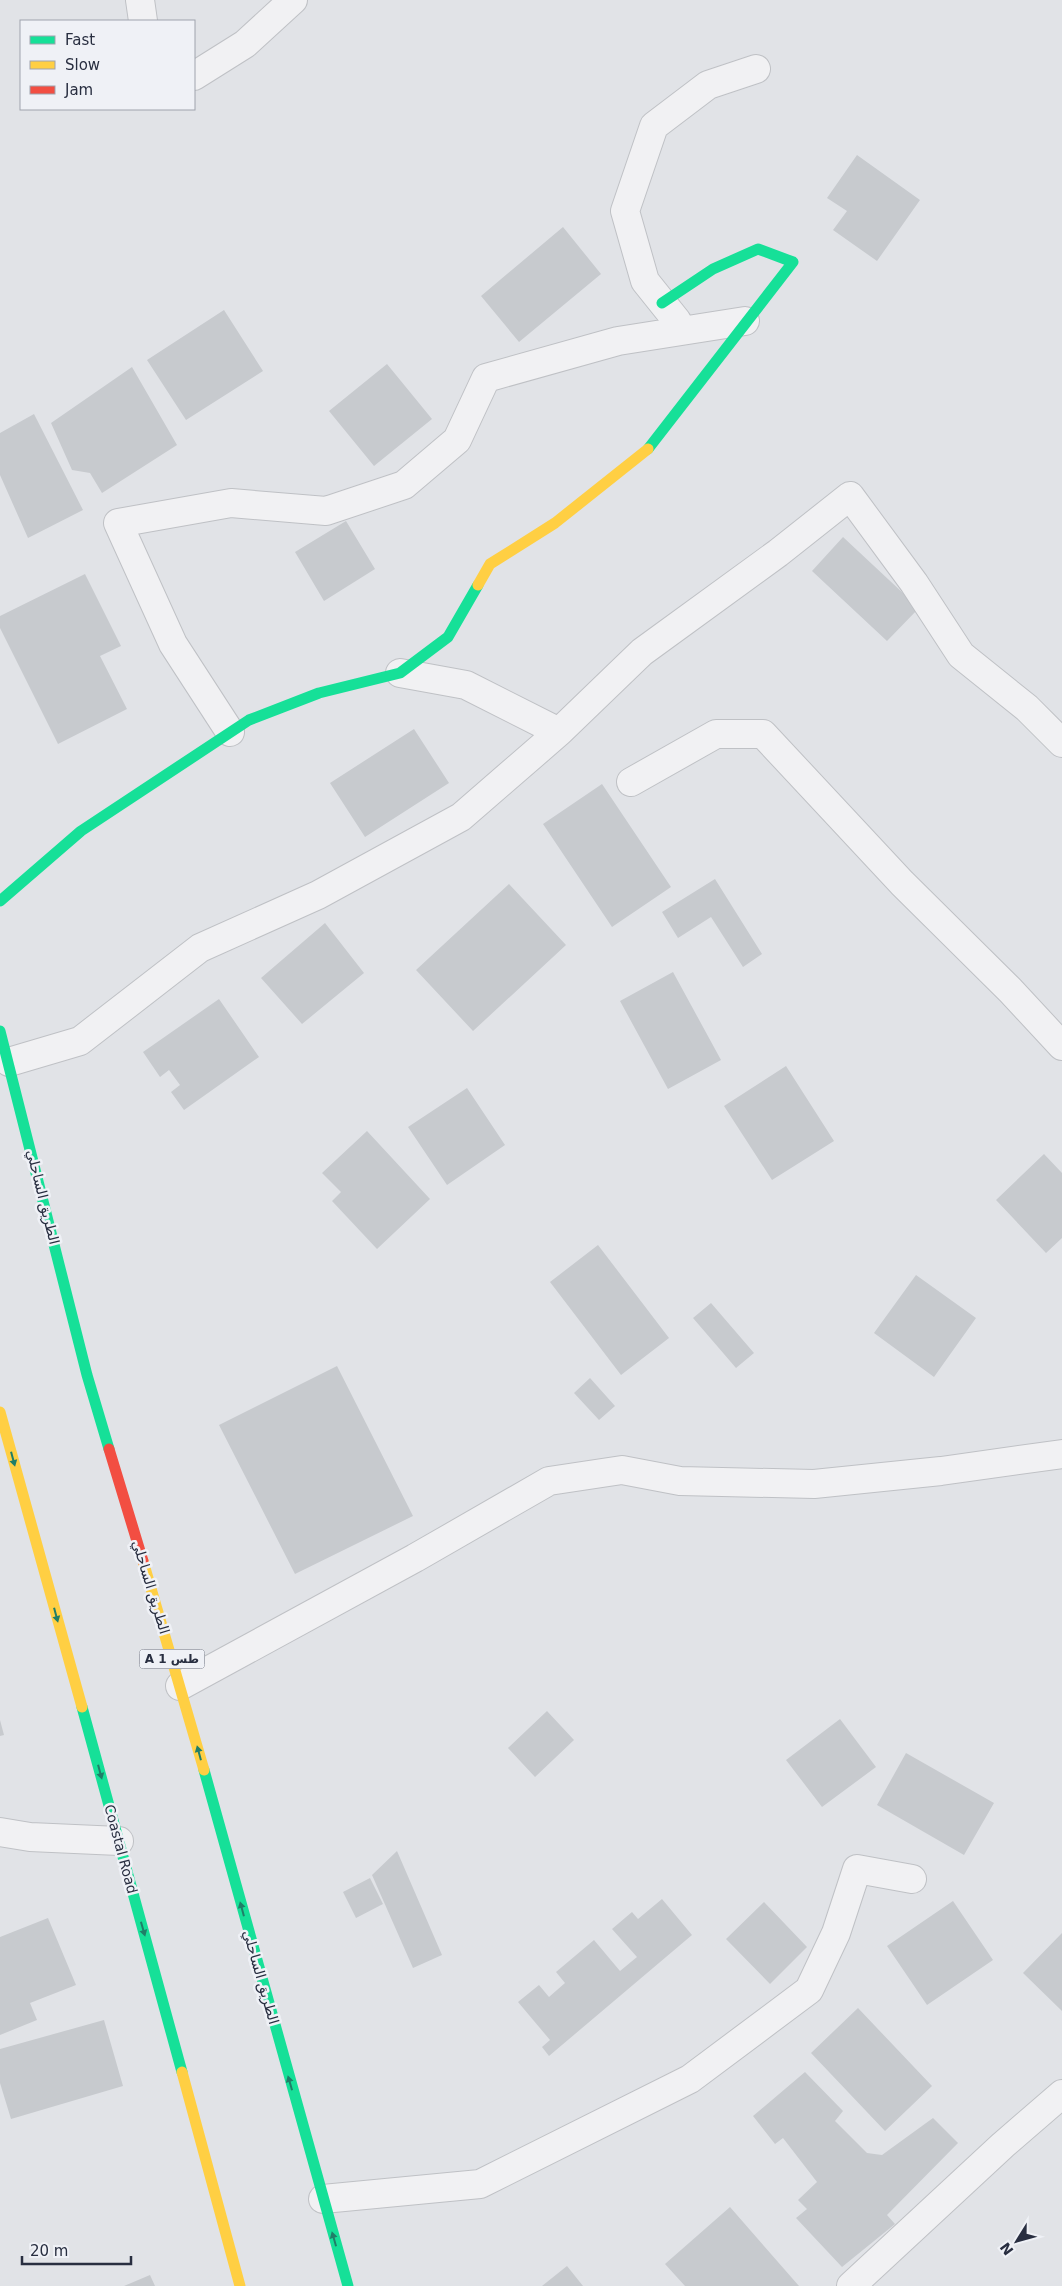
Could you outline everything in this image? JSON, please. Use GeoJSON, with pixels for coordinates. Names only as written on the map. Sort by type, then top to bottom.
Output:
{"type":"FeatureCollection","features":[{"type":"Feature","properties":{"kind":"main road"},"geometry":{"type":"LineString","coordinates":[[0,901],[81,831],[249,720],[319,693],[400,673],[448,636],[490,564],[555,523],[650,446],[745,321],[793,262],[758,249],[713,269],[662,303]]}},
{"type":"Feature","properties":{"kind":"main road","name":"الطريق الساحلي"},"geometry":{"type":"LineString","coordinates":[[0,1031],[87,1374],[180,1686],[348,2286]]}},
{"type":"Feature","properties":{"kind":"main road","name":"Coastal Road"},"geometry":{"type":"LineString","coordinates":[[0,1412],[240,2286]]}},
{"type":"Feature","properties":{"kind":"street"},"geometry":{"type":"LineString","coordinates":[[140,0],[143,20]]}},
{"type":"Feature","properties":{"kind":"street"},"geometry":{"type":"LineString","coordinates":[[195,75],[244,44],[292,0]]}},
{"type":"Feature","properties":{"kind":"street"},"geometry":{"type":"LineString","coordinates":[[685,330],[645,281],[625,211],[654,126],[708,85],[756,70]]}},
{"type":"Feature","properties":{"kind":"street"},"geometry":{"type":"LineString","coordinates":[[230,732],[173,644],[118,523],[231,503],[326,511],[404,485],[457,440],[486,378],[618,341],[745,321]]}},
{"type":"Feature","properties":{"kind":"street"},"geometry":{"type":"LineString","coordinates":[[9,1062],[80,1041],[200,948],[318,895],[460,817],[559,732],[642,652],[778,553],[850,496],[914,583],[961,655],[1027,708],[1062,743]]}},
{"type":"Feature","properties":{"kind":"street"},"geometry":{"type":"LineString","coordinates":[[400,673],[466,685],[559,732]]}},
{"type":"Feature","properties":{"kind":"street"},"geometry":{"type":"LineString","coordinates":[[631,782],[716,734],[762,734],[902,883],[1010,990],[1062,1046]]}},
{"type":"Feature","properties":{"kind":"street"},"geometry":{"type":"LineString","coordinates":[[180,1686],[415,1558],[549,1480],[622,1470],[680,1481],[814,1484],[941,1471],[1062,1454]]}},
{"type":"Feature","properties":{"kind":"street"},"geometry":{"type":"LineString","coordinates":[[0,1832],[30,1837],[119,1842]]}},
{"type":"Feature","properties":{"kind":"street"},"geometry":{"type":"LineString","coordinates":[[323,2199],[480,2184],[690,2079],[808,1990],[836,1933],[857,1869],[912,1879]]}},
{"type":"Feature","properties":{"kind":"street"},"geometry":{"type":"LineString","coordinates":[[851,2286],[1004,2144],[1062,2094]]}},
{"type":"Feature","properties":{"kind":"building"},"geometry":{"type":"Polygon","coordinates":[[[857,155],[920,200],[877,261],[833,230],[847,211],[827,198],[857,155]]]}},
{"type":"Feature","properties":{"kind":"building"},"geometry":{"type":"Polygon","coordinates":[[[563,227],[601,274],[519,342],[481,296],[563,227]]]}},
{"type":"Feature","properties":{"kind":"building"},"geometry":{"type":"Polygon","coordinates":[[[224,310],[263,371],[186,420],[147,360],[224,310]]]}},
{"type":"Feature","properties":{"kind":"building"},"geometry":{"type":"Polygon","coordinates":[[[387,364],[432,419],[374,466],[329,411],[387,364]]]}},
{"type":"Feature","properties":{"kind":"building"},"geometry":{"type":"Polygon","coordinates":[[[132,367],[177,445],[102,493],[90,473],[72,470],[51,423],[132,367]]]}},
{"type":"Feature","properties":{"kind":"building"},"geometry":{"type":"Polygon","coordinates":[[[34,414],[83,510],[28,538],[0,475],[0,433],[34,414]]]}},
{"type":"Feature","properties":{"kind":"building"},"geometry":{"type":"Polygon","coordinates":[[[346,521],[375,569],[324,601],[295,552],[346,521]]]}},
{"type":"Feature","properties":{"kind":"building"},"geometry":{"type":"Polygon","coordinates":[[[843,537],[919,608],[887,641],[812,571],[843,537]]]}},
{"type":"Feature","properties":{"kind":"building"},"geometry":{"type":"Polygon","coordinates":[[[85,574],[121,646],[100,656],[127,709],[58,744],[0,628],[0,616],[85,574]]]}},
{"type":"Feature","properties":{"kind":"building"},"geometry":{"type":"Polygon","coordinates":[[[414,729],[449,783],[365,837],[330,783],[414,729]]]}},
{"type":"Feature","properties":{"kind":"building"},"geometry":{"type":"Polygon","coordinates":[[[602,784],[671,887],[612,927],[543,824],[602,784]]]}},
{"type":"Feature","properties":{"kind":"building"},"geometry":{"type":"Polygon","coordinates":[[[715,879],[762,954],[743,967],[711,917],[678,938],[662,912],[715,879]]]}},
{"type":"Feature","properties":{"kind":"building"},"geometry":{"type":"Polygon","coordinates":[[[509,884],[566,945],[473,1031],[416,970],[509,884]]]}},
{"type":"Feature","properties":{"kind":"building"},"geometry":{"type":"Polygon","coordinates":[[[325,923],[364,973],[302,1024],[261,978],[325,923]]]}},
{"type":"Feature","properties":{"kind":"building"},"geometry":{"type":"Polygon","coordinates":[[[673,972],[721,1060],[668,1089],[620,1001],[673,972]]]}},
{"type":"Feature","properties":{"kind":"building"},"geometry":{"type":"Polygon","coordinates":[[[219,999],[259,1057],[184,1110],[171,1092],[180,1085],[169,1070],[160,1077],[143,1052],[219,999]]]}},
{"type":"Feature","properties":{"kind":"building"},"geometry":{"type":"Polygon","coordinates":[[[786,1066],[834,1141],[772,1180],[724,1106],[786,1066]]]}},
{"type":"Feature","properties":{"kind":"building"},"geometry":{"type":"Polygon","coordinates":[[[467,1088],[505,1145],[447,1185],[408,1127],[467,1088]]]}},
{"type":"Feature","properties":{"kind":"building"},"geometry":{"type":"Polygon","coordinates":[[[367,1131],[430,1199],[377,1249],[332,1201],[341,1192],[322,1173],[367,1131]]]}},
{"type":"Feature","properties":{"kind":"building"},"geometry":{"type":"Polygon","coordinates":[[[1044,1154],[1062,1173],[1062,1238],[1046,1253],[996,1200],[1044,1154]]]}},
{"type":"Feature","properties":{"kind":"building"},"geometry":{"type":"Polygon","coordinates":[[[598,1245],[669,1338],[621,1375],[550,1282],[598,1245]]]}},
{"type":"Feature","properties":{"kind":"building"},"geometry":{"type":"Polygon","coordinates":[[[916,1275],[976,1318],[934,1377],[874,1333],[916,1275]]]}},
{"type":"Feature","properties":{"kind":"building"},"geometry":{"type":"Polygon","coordinates":[[[711,1303],[754,1353],[736,1368],[693,1318],[711,1303]]]}},
{"type":"Feature","properties":{"kind":"building"},"geometry":{"type":"Polygon","coordinates":[[[337,1366],[413,1516],[295,1574],[219,1425],[337,1366]]]}},
{"type":"Feature","properties":{"kind":"building"},"geometry":{"type":"Polygon","coordinates":[[[590,1378],[615,1406],[599,1420],[574,1393],[590,1378]]]}},
{"type":"Feature","properties":{"kind":"building"},"geometry":{"type":"Polygon","coordinates":[[[547,1711],[574,1740],[535,1777],[508,1748],[547,1711]]]}},
{"type":"Feature","properties":{"kind":"building"},"geometry":{"type":"Polygon","coordinates":[[[840,1719],[876,1767],[822,1807],[786,1760],[840,1719]]]}},
{"type":"Feature","properties":{"kind":"building"},"geometry":{"type":"Polygon","coordinates":[[[0,1720],[4,1735],[0,1736],[0,1720]]]}},
{"type":"Feature","properties":{"kind":"building"},"geometry":{"type":"Polygon","coordinates":[[[906,1753],[994,1803],[964,1855],[877,1805],[906,1753]]]}},
{"type":"Feature","properties":{"kind":"building"},"geometry":{"type":"Polygon","coordinates":[[[397,1851],[442,1955],[413,1968],[372,1875],[397,1851]]]}},
{"type":"Feature","properties":{"kind":"building"},"geometry":{"type":"Polygon","coordinates":[[[370,1878],[383,1904],[356,1918],[343,1892],[370,1878]]]}},
{"type":"Feature","properties":{"kind":"building"},"geometry":{"type":"Polygon","coordinates":[[[662,1899],[692,1935],[549,2056],[542,2047],[550,2040],[518,2002],[539,1985],[549,1997],[565,1983],[556,1972],[594,1940],[620,1971],[637,1957],[612,1929],[632,1912],[638,1919],[662,1899]]]}},
{"type":"Feature","properties":{"kind":"building"},"geometry":{"type":"Polygon","coordinates":[[[953,1901],[993,1960],[927,2005],[887,1946],[953,1901]]]}},
{"type":"Feature","properties":{"kind":"building"},"geometry":{"type":"Polygon","coordinates":[[[764,1902],[807,1947],[770,1984],[726,1939],[764,1902]]]}},
{"type":"Feature","properties":{"kind":"building"},"geometry":{"type":"Polygon","coordinates":[[[48,1918],[76,1985],[30,2003],[37,2020],[0,2035],[0,1937],[48,1918]]]}},
{"type":"Feature","properties":{"kind":"building"},"geometry":{"type":"Polygon","coordinates":[[[1062,1933],[1062,2011],[1023,1973],[1062,1933]]]}},
{"type":"Feature","properties":{"kind":"building"},"geometry":{"type":"Polygon","coordinates":[[[858,2008],[932,2086],[885,2131],[811,2053],[858,2008]]]}},
{"type":"Feature","properties":{"kind":"building"},"geometry":{"type":"Polygon","coordinates":[[[104,2020],[123,2086],[11,2119],[0,2083],[0,2049],[104,2020]]]}},
{"type":"Feature","properties":{"kind":"building"},"geometry":{"type":"Polygon","coordinates":[[[805,2072],[843,2111],[835,2121],[867,2153],[882,2155],[933,2118],[958,2143],[887,2215],[895,2224],[842,2267],[796,2218],[807,2209],[798,2200],[817,2182],[783,2138],[775,2144],[753,2116],[805,2072]]]}},
{"type":"Feature","properties":{"kind":"building"},"geometry":{"type":"Polygon","coordinates":[[[730,2207],[799,2286],[685,2286],[665,2264],[730,2207]]]}},
{"type":"Feature","properties":{"kind":"building"},"geometry":{"type":"Polygon","coordinates":[[[567,2266],[583,2286],[542,2286],[567,2266]]]}},
{"type":"Feature","properties":{"kind":"building"},"geometry":{"type":"Polygon","coordinates":[[[150,2275],[155,2286],[124,2286],[150,2275]]]}},
{"type":"Feature","properties":{"kind":"traffic: fast"},"geometry":{"type":"LineString","coordinates":[[648,449],[793,262],[758,249],[713,269],[662,303]]}},
{"type":"Feature","properties":{"kind":"traffic: fast"},"geometry":{"type":"LineString","coordinates":[[0,901],[81,831],[249,720],[319,693],[400,673],[448,637],[478,585]]}},
{"type":"Feature","properties":{"kind":"traffic: fast"},"geometry":{"type":"LineString","coordinates":[[0,1031],[87,1375],[109,1449]]}},
{"type":"Feature","properties":{"kind":"traffic: fast"},"geometry":{"type":"LineString","coordinates":[[82,1707],[182,2072]]}},
{"type":"Feature","properties":{"kind":"traffic: fast"},"geometry":{"type":"LineString","coordinates":[[204,1770],[348,2286]]}},
{"type":"Feature","properties":{"kind":"traffic: slow"},"geometry":{"type":"LineString","coordinates":[[478,585],[490,564],[555,523],[648,449]]}},
{"type":"Feature","properties":{"kind":"traffic: slow"},"geometry":{"type":"LineString","coordinates":[[0,1412],[82,1707]]}},
{"type":"Feature","properties":{"kind":"traffic: slow"},"geometry":{"type":"LineString","coordinates":[[143,1561],[204,1770]]}},
{"type":"Feature","properties":{"kind":"traffic: slow"},"geometry":{"type":"LineString","coordinates":[[182,2072],[240,2286]]}},
{"type":"Feature","properties":{"kind":"traffic: jam"},"geometry":{"type":"LineString","coordinates":[[109,1449],[143,1561]]}}]}
